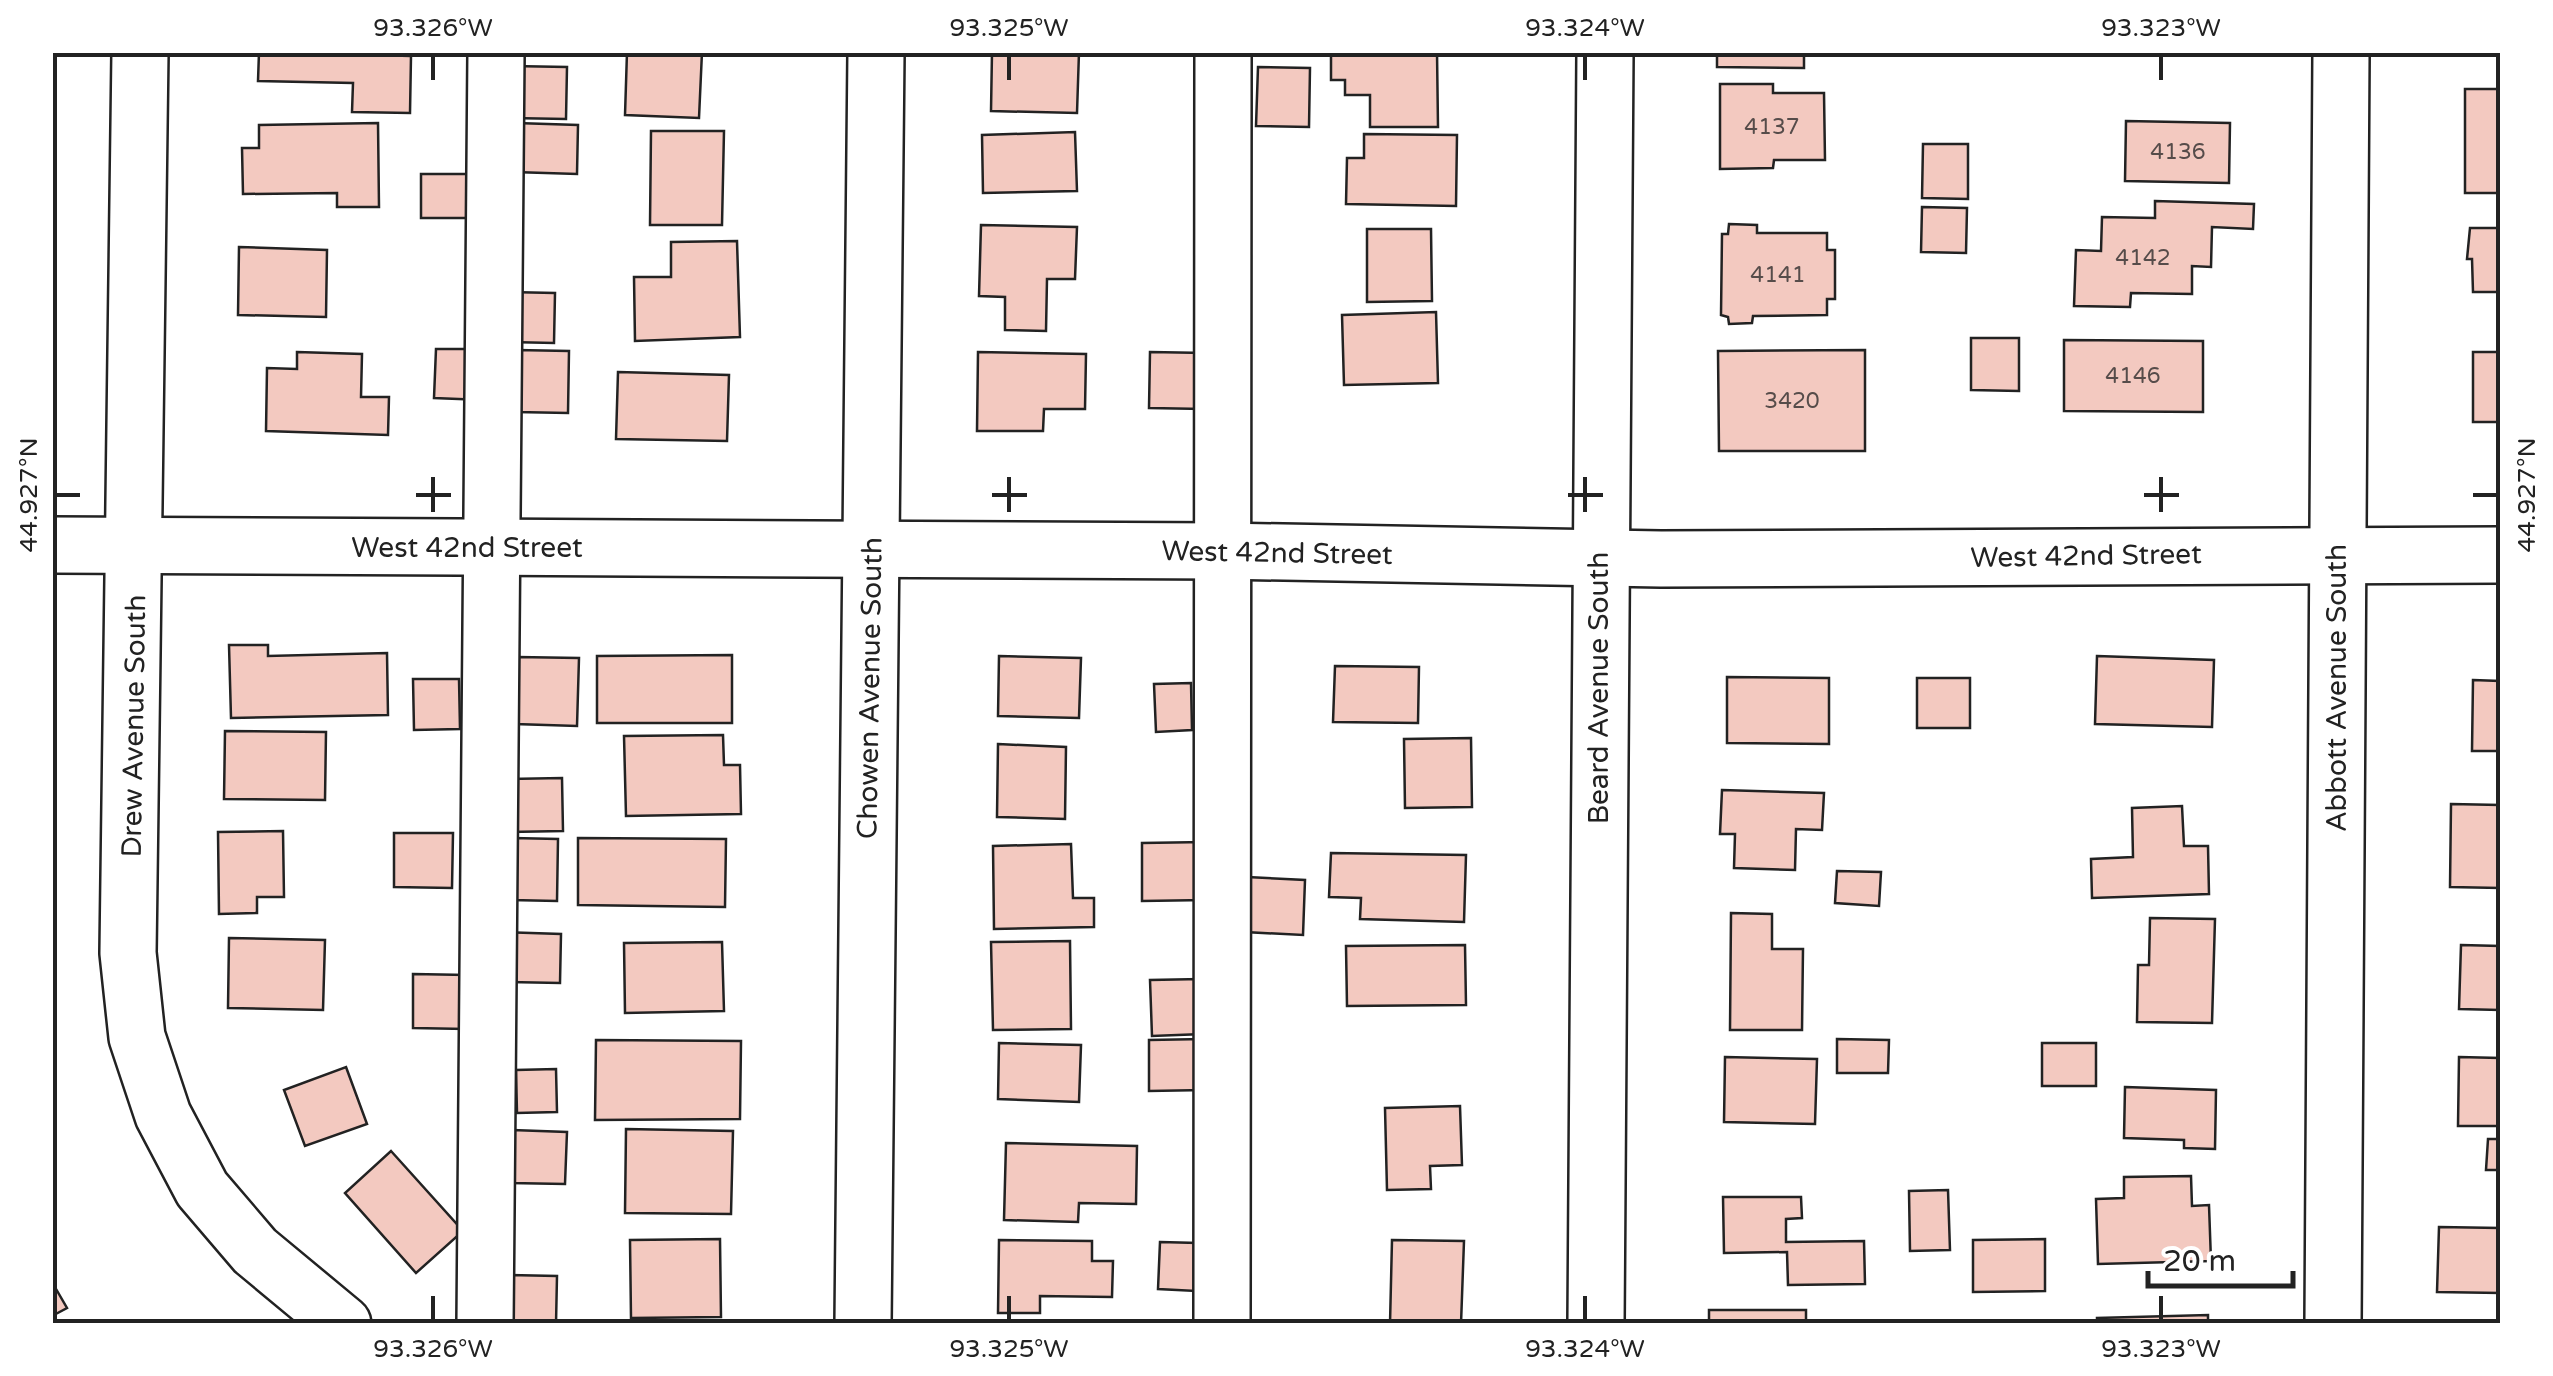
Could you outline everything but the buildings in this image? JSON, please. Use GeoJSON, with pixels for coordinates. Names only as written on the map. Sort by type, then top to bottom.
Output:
{"type":"FeatureCollection","features":[{"type":"Feature","properties":{"kind":"street","name":"Drew Avenue South"},"geometry":{"type":"LineString","coordinates":[[140,52],[137,546],[128,954],[137,1037],[163,1115],[202,1188],[256,1251],[343,1324]]}},
{"type":"Feature","properties":{"kind":"street"},"geometry":{"type":"LineString","coordinates":[[485,1324],[496,52]]}},
{"type":"Feature","properties":{"kind":"street","name":"Chowen Avenue South"},"geometry":{"type":"LineString","coordinates":[[862,1324],[876,52]]}},
{"type":"Feature","properties":{"kind":"street"},"geometry":{"type":"LineString","coordinates":[[1222,1324],[1223,52]]}},
{"type":"Feature","properties":{"kind":"street","name":"Beard Avenue South"},"geometry":{"type":"LineString","coordinates":[[1596,1324],[1605,52]]}},
{"type":"Feature","properties":{"kind":"street","name":"Abbott Avenue South"},"geometry":{"type":"LineString","coordinates":[[2333,1324],[2341,52]]}},
{"type":"Feature","properties":{"kind":"street","name":"West 42nd Street"},"geometry":{"type":"LineString","coordinates":[[52,545],[1223,551],[1599,559],[2500,555]]}}]}
